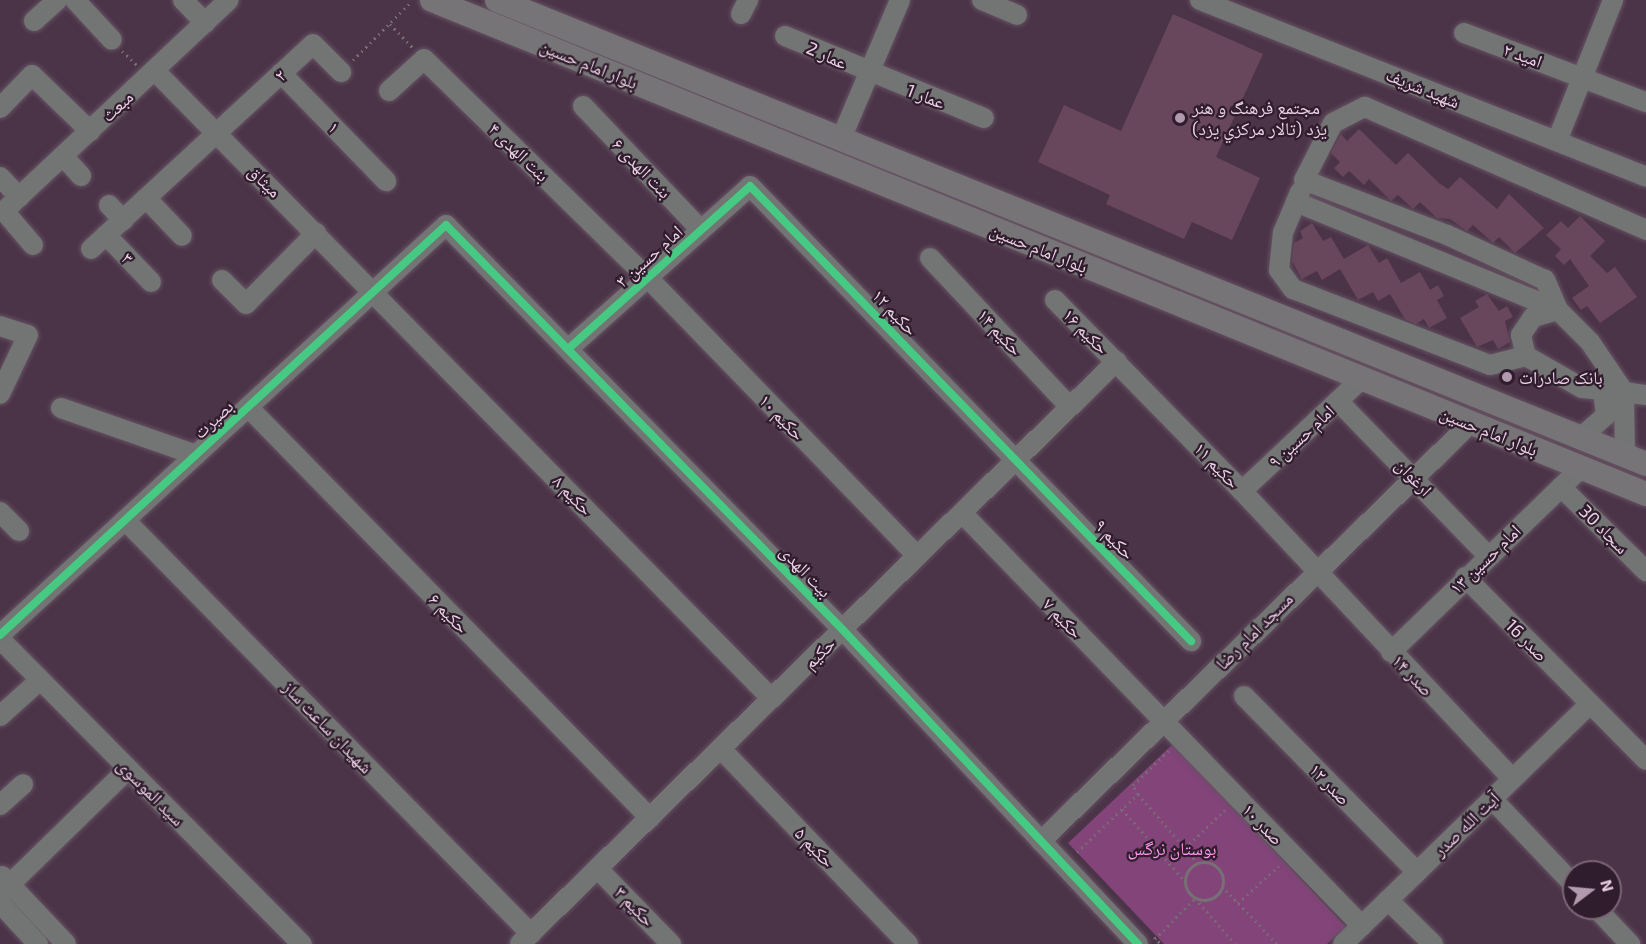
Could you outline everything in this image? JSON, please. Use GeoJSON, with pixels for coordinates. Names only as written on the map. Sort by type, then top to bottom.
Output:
{"type":"FeatureCollection","features":[{"type":"Feature","properties":{"kind":"main road","name":"بلوار امام حسین"},"geometry":{"type":"LineString","coordinates":[[432,0],[1360,380],[1646,494]]}},
{"type":"Feature","properties":{"kind":"main road","name":"بلوار امام حسین"},"geometry":{"type":"LineString","coordinates":[[497,0],[1635,460]]}},
{"type":"Feature","properties":{"kind":"main road"},"geometry":{"type":"LineString","coordinates":[[555,50],[563,27]]}},
{"type":"Feature","properties":{"kind":"main road"},"geometry":{"type":"LineString","coordinates":[[1360,380],[1370,353]]}},
{"type":"Feature","properties":{"kind":"street"},"geometry":{"type":"LineString","coordinates":[[34,21],[57,0]]}},
{"type":"Feature","properties":{"kind":"street"},"geometry":{"type":"LineString","coordinates":[[75,0],[112,40]]}},
{"type":"Feature","properties":{"kind":"street"},"geometry":{"type":"LineString","coordinates":[[183,0],[205,23]]}},
{"type":"Feature","properties":{"kind":"street","name":"مبعث"},"geometry":{"type":"LineString","coordinates":[[33,245],[4,211],[229,0]]}},
{"type":"Feature","properties":{"kind":"street"},"geometry":{"type":"LineString","coordinates":[[841,139],[900,0]]}},
{"type":"Feature","properties":{"kind":"street"},"geometry":{"type":"LineString","coordinates":[[982,0],[1017,15]]}},
{"type":"Feature","properties":{"kind":"street","name":"شهید شریف"},"geometry":{"type":"LineString","coordinates":[[1200,0],[1646,177]]}},
{"type":"Feature","properties":{"kind":"street"},"geometry":{"type":"LineString","coordinates":[[1557,141],[1613,0]]}},
{"type":"Feature","properties":{"kind":"street","name":"امید ۲"},"geometry":{"type":"LineString","coordinates":[[1464,33],[1646,102]]}},
{"type":"Feature","properties":{"kind":"street","name":"عمار 2"},"geometry":{"type":"LineString","coordinates":[[785,36],[869,74]]}},
{"type":"Feature","properties":{"kind":"street","name":"۲"},"geometry":{"type":"LineString","coordinates":[[91,249],[313,44],[341,72]]}},
{"type":"Feature","properties":{"kind":"street"},"geometry":{"type":"LineString","coordinates":[[389,91],[424,59]]}},
{"type":"Feature","properties":{"kind":"street","name":"بنت الهدی ۴"},"geometry":{"type":"LineString","coordinates":[[424,59],[647,276]]}},
{"type":"Feature","properties":{"kind":"street","name":"۱"},"geometry":{"type":"LineString","coordinates":[[281,73],[386,181]]}},
{"type":"Feature","properties":{"kind":"street","name":"میثاق"},"geometry":{"type":"LineString","coordinates":[[152,74],[218,134],[374,292]]}},
{"type":"Feature","properties":{"kind":"street","name":"عمار 1"},"geometry":{"type":"LineString","coordinates":[[869,74],[984,118]]}},
{"type":"Feature","properties":{"kind":"street"},"geometry":{"type":"LineString","coordinates":[[0,108],[32,75],[90,131]]}},
{"type":"Feature","properties":{"kind":"street","name":"بنت الهدی ۶"},"geometry":{"type":"LineString","coordinates":[[583,106],[701,230]]}},
{"type":"Feature","properties":{"kind":"street"},"geometry":{"type":"LineString","coordinates":[[1646,230],[1365,107],[1333,123],[1304,180],[1283,232],[1279,270],[1293,289],[1490,365],[1526,356],[1582,388],[1646,395]]}},
{"type":"Feature","properties":{"kind":"street"},"geometry":{"type":"LineString","coordinates":[[63,156],[81,176]]}},
{"type":"Feature","properties":{"kind":"street"},"geometry":{"type":"LineString","coordinates":[[0,177],[19,197]]}},
{"type":"Feature","properties":{"kind":"street"},"geometry":{"type":"LineString","coordinates":[[1304,180],[1476,248],[1545,280],[1558,310]]}},
{"type":"Feature","properties":{"kind":"street","name":"امام حسین ۳"},"geometry":{"type":"LineString","coordinates":[[568,349],[750,186]]}},
{"type":"Feature","properties":{"kind":"street","name":"حکیم ۱۲"},"geometry":{"type":"LineString","coordinates":[[750,186],[1018,458]]}},
{"type":"Feature","properties":{"kind":"street"},"geometry":{"type":"LineString","coordinates":[[146,198],[182,236]]}},
{"type":"Feature","properties":{"kind":"street"},"geometry":{"type":"LineString","coordinates":[[1296,202],[1466,270],[1558,310],[1590,342],[1624,392],[1635,460]]}},
{"type":"Feature","properties":{"kind":"street"},"geometry":{"type":"LineString","coordinates":[[109,205],[123,219]]}},
{"type":"Feature","properties":{"kind":"street","name":"بصیرت"},"geometry":{"type":"LineString","coordinates":[[0,637],[446,225]]}},
{"type":"Feature","properties":{"kind":"street","name":"بیت الهدی"},"geometry":{"type":"LineString","coordinates":[[446,225],[843,630],[1041,841],[1147,937]]}},
{"type":"Feature","properties":{"kind":"street"},"geometry":{"type":"LineString","coordinates":[[222,280],[246,304],[316,233]]}},
{"type":"Feature","properties":{"kind":"street","name":"۳"},"geometry":{"type":"LineString","coordinates":[[106,235],[151,282]]}},
{"type":"Feature","properties":{"kind":"street"},"geometry":{"type":"LineString","coordinates":[[1466,270],[1476,248]]}},
{"type":"Feature","properties":{"kind":"street","name":"حکیم ۱۴"},"geometry":{"type":"LineString","coordinates":[[930,258],[1070,407]]}},
{"type":"Feature","properties":{"kind":"street","name":"حکیم ۱۰"},"geometry":{"type":"LineString","coordinates":[[647,276],[917,556]]}},
{"type":"Feature","properties":{"kind":"street","name":"حکیم ۸"},"geometry":{"type":"LineString","coordinates":[[374,292],[772,699]]}},
{"type":"Feature","properties":{"kind":"street","name":"حکیم ۱۶"},"geometry":{"type":"LineString","coordinates":[[1055,300],[1117,361]]}},
{"type":"Feature","properties":{"kind":"street"},"geometry":{"type":"LineString","coordinates":[[1526,356],[1521,335],[1533,317],[1558,310]]}},
{"type":"Feature","properties":{"kind":"street"},"geometry":{"type":"LineString","coordinates":[[0,326],[28,335],[0,394]]}},
{"type":"Feature","properties":{"kind":"street","name":"حکیم"},"geometry":{"type":"LineString","coordinates":[[526,939],[722,750],[1117,361]]}},
{"type":"Feature","properties":{"kind":"street","name":"حکیم ۱۱"},"geometry":{"type":"LineString","coordinates":[[1117,361],[1242,491],[1314,571]]}},
{"type":"Feature","properties":{"kind":"street","name":"امام حسین ۹"},"geometry":{"type":"LineString","coordinates":[[1242,491],[1360,380]]}},
{"type":"Feature","properties":{"kind":"street"},"geometry":{"type":"LineString","coordinates":[[1580,438],[1606,415],[1603,391]]}},
{"type":"Feature","properties":{"kind":"street","name":"ارغوان"},"geometry":{"type":"LineString","coordinates":[[1338,401],[1414,476],[1488,556]]}},
{"type":"Feature","properties":{"kind":"street","name":"حکیم ۶"},"geometry":{"type":"LineString","coordinates":[[248,407],[650,818]]}},
{"type":"Feature","properties":{"kind":"street"},"geometry":{"type":"LineString","coordinates":[[61,408],[196,455]]}},
{"type":"Feature","properties":{"kind":"street","name":"مسجد امام رضا"},"geometry":{"type":"LineString","coordinates":[[1041,841],[1164,722],[1314,571],[1470,424]]}},
{"type":"Feature","properties":{"kind":"street","name":"حکیم ۹"},"geometry":{"type":"LineString","coordinates":[[1018,458],[1191,641]]}},
{"type":"Feature","properties":{"kind":"street","name":"امام حسین ۱۳"},"geometry":{"type":"LineString","coordinates":[[1391,652],[1465,577],[1581,468]]}},
{"type":"Feature","properties":{"kind":"street","name":"سجاد 30"},"geometry":{"type":"LineString","coordinates":[[1561,487],[1646,571]]}},
{"type":"Feature","properties":{"kind":"street"},"geometry":{"type":"LineString","coordinates":[[0,512],[19,531]]}},
{"type":"Feature","properties":{"kind":"street","name":"حکیم ۷"},"geometry":{"type":"LineString","coordinates":[[962,513],[1164,722]]}},
{"type":"Feature","properties":{"kind":"street","name":"شهیدان ساعت ساز"},"geometry":{"type":"LineString","coordinates":[[125,520],[526,939]]}},
{"type":"Feature","properties":{"kind":"street","name":"صدر ۱۴"},"geometry":{"type":"LineString","coordinates":[[1314,571],[1512,779]]}},
{"type":"Feature","properties":{"kind":"street","name":"صدر 16"},"geometry":{"type":"LineString","coordinates":[[1465,577],[1646,760]]}},
{"type":"Feature","properties":{"kind":"street","name":"سید الموسوی"},"geometry":{"type":"LineString","coordinates":[[0,637],[39,680],[302,944]]}},
{"type":"Feature","properties":{"kind":"street"},"geometry":{"type":"LineString","coordinates":[[0,716],[39,680]]}},
{"type":"Feature","properties":{"kind":"street","name":"صدر ۱۲"},"geometry":{"type":"LineString","coordinates":[[1244,696],[1417,872]]}},
{"type":"Feature","properties":{"kind":"street","name":"آیت الله صدر"},"geometry":{"type":"LineString","coordinates":[[1343,944],[1590,704]]}},
{"type":"Feature","properties":{"kind":"street","name":"صدر ۱۰"},"geometry":{"type":"LineString","coordinates":[[1164,722],[1362,926]]}},
{"type":"Feature","properties":{"kind":"street","name":"حکیم ۵"},"geometry":{"type":"LineString","coordinates":[[722,750],[908,944]]}},
{"type":"Feature","properties":{"kind":"street"},"geometry":{"type":"LineString","coordinates":[[66,944],[3,884],[128,769]]}},
{"type":"Feature","properties":{"kind":"street"},"geometry":{"type":"LineString","coordinates":[[0,806],[22,784]]}},
{"type":"Feature","properties":{"kind":"street"},"geometry":{"type":"LineString","coordinates":[[1492,798],[1562,872]]}},
{"type":"Feature","properties":{"kind":"street","name":"حکیم ۳"},"geometry":{"type":"LineString","coordinates":[[598,869],[671,944]]}},
{"type":"Feature","properties":{"kind":"street"},"geometry":{"type":"LineString","coordinates":[[1388,900],[1433,944]]}},
{"type":"Feature","properties":{"kind":"street"},"geometry":{"type":"LineString","coordinates":[[0,903],[38,944]]}},
{"type":"Feature","properties":{"kind":"street"},"geometry":{"type":"LineString","coordinates":[[1607,920],[1630,944]]}},
{"type":"Feature","properties":{"kind":"path"},"geometry":{"type":"LineString","coordinates":[[341,72],[413,0]]}},
{"type":"Feature","properties":{"kind":"path"},"geometry":{"type":"LineString","coordinates":[[390,24],[424,59]]}},
{"type":"Feature","properties":{"kind":"path"},"geometry":{"type":"LineString","coordinates":[[112,40],[152,74]]}},
{"type":"Feature","properties":{"kind":"path"},"geometry":{"type":"LineString","coordinates":[[1178,758],[1170,749],[1133,785],[1138,794],[1198,862],[1218,868],[1222,886],[1277,944]]}},
{"type":"Feature","properties":{"kind":"path"},"geometry":{"type":"LineString","coordinates":[[1083,859],[1075,850],[1138,794]]}},
{"type":"Feature","properties":{"kind":"path"},"geometry":{"type":"LineString","coordinates":[[1218,800],[1234,816]]}},
{"type":"Feature","properties":{"kind":"path"},"geometry":{"type":"LineString","coordinates":[[1122,808],[1235,944]]}},
{"type":"Feature","properties":{"kind":"path"},"geometry":{"type":"LineString","coordinates":[[1185,848],[1226,808]]}},
{"type":"Feature","properties":{"kind":"path"},"geometry":{"type":"LineString","coordinates":[[1273,857],[1288,873]]}},
{"type":"Feature","properties":{"kind":"path"},"geometry":{"type":"LineString","coordinates":[[1184,880],[1198,862]]}},
{"type":"Feature","properties":{"kind":"path"},"geometry":{"type":"LineString","coordinates":[[1238,903],[1281,865]]}},
{"type":"Feature","properties":{"kind":"path"},"geometry":{"type":"LineString","coordinates":[[1161,944],[1147,937],[1195,898],[1210,900],[1222,886]]}},
{"type":"Feature","properties":{"kind":"green space","name":"بوستان نرگس"},"geometry":{"type":"Polygon","coordinates":[[[1173,744],[1346,927],[1327,944],[1164,944],[1068,843],[1173,744]]]}},
{"type":"Feature","properties":{"kind":"building","name":"مجتمع فرهنگ و هنر یزد (تالار مركزي یزد)"},"geometry":{"type":"Polygon","coordinates":[[[1173,14],[1263,54],[1216,157],[1260,178],[1232,240],[1192,222],[1184,239],[1106,204],[1110,195],[1038,162],[1064,105],[1121,131],[1173,14]]]}},
{"type":"Feature","properties":{"kind":"building"},"geometry":{"type":"Polygon","coordinates":[[[1359,129],[1396,165],[1408,153],[1448,189],[1460,177],[1497,209],[1509,194],[1544,228],[1515,253],[1499,237],[1493,243],[1473,225],[1467,231],[1450,219],[1437,218],[1420,202],[1413,209],[1398,195],[1391,201],[1369,179],[1364,185],[1349,171],[1343,177],[1334,168],[1340,162],[1331,153],[1341,134],[1347,141],[1359,129]]]}},
{"type":"Feature","properties":{"kind":"building"},"geometry":{"type":"Polygon","coordinates":[[[1580,216],[1605,241],[1590,256],[1607,273],[1615,267],[1637,297],[1600,323],[1587,306],[1581,310],[1572,298],[1589,286],[1570,259],[1564,265],[1555,256],[1561,249],[1546,235],[1561,221],[1568,228],[1580,216]]]}},
{"type":"Feature","properties":{"kind":"building"},"geometry":{"type":"Polygon","coordinates":[[[1312,223],[1323,241],[1331,237],[1344,259],[1368,245],[1379,263],[1387,258],[1401,283],[1420,272],[1430,290],[1438,285],[1444,296],[1437,300],[1447,318],[1429,328],[1424,319],[1416,324],[1405,319],[1390,294],[1378,301],[1373,292],[1358,300],[1340,269],[1322,280],[1317,271],[1302,279],[1292,261],[1294,243],[1303,238],[1300,231],[1312,223]]]}},
{"type":"Feature","properties":{"kind":"building"},"geometry":{"type":"Polygon","coordinates":[[[1487,294],[1499,311],[1507,306],[1513,317],[1505,321],[1510,342],[1498,349],[1493,340],[1477,347],[1460,318],[1479,307],[1475,301],[1487,294]]]}},
{"type":"Feature","properties":{"kind":"cycle path"},"geometry":{"type":"LineString","coordinates":[[568,349],[750,186],[1191,641]]}},
{"type":"Feature","properties":{"kind":"cycle path"},"geometry":{"type":"LineString","coordinates":[[0,635],[446,225],[843,630],[1138,944]]}},
{"type":"Feature","properties":{"kind":"place","name":"مجتمع فرهنگ و هنر یزد (تالار مركزي یزد)"},"geometry":{"type":"Point","coordinates":[1180,118]}},
{"type":"Feature","properties":{"kind":"place","name":"بانک صادرات"},"geometry":{"type":"Point","coordinates":[1507,377]}}]}
